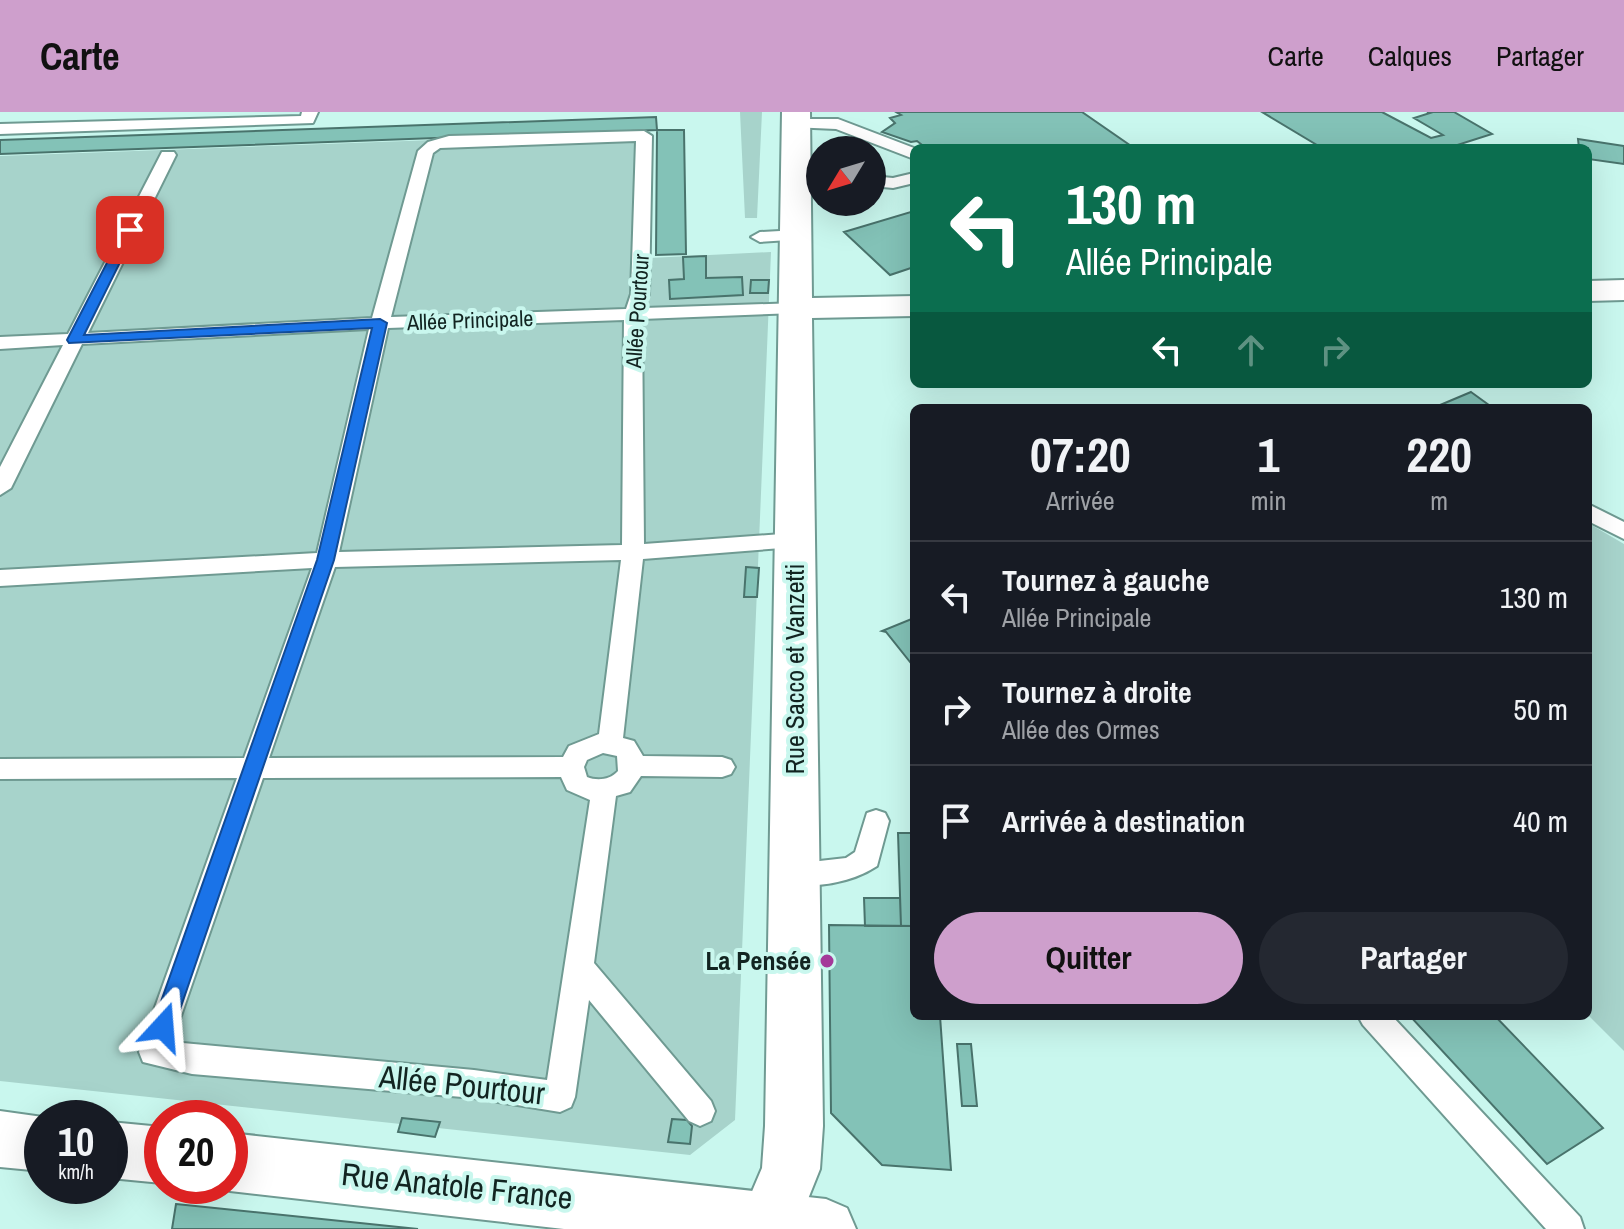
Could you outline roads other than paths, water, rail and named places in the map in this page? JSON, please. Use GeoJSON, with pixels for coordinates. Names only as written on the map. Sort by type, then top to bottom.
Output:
{"type":"FeatureCollection","features":[{"type":"Feature","properties":{"kind":"street","name":"Rue Sacco et Vanzetti"},"geometry":{"type":"LineString","coordinates":[[768,1226],[791,1169],[794,1126],[797,308],[779,236],[796,118]]}},
{"type":"Feature","properties":{"kind":"street"},"geometry":{"type":"LineString","coordinates":[[1592,291],[1624,290]]}},
{"type":"Feature","properties":{"kind":"street"},"geometry":{"type":"LineString","coordinates":[[797,308],[910,306]]}},
{"type":"Feature","properties":{"kind":"street"},"geometry":{"type":"LineString","coordinates":[[0,1139],[24,1141]]}},
{"type":"Feature","properties":{"kind":"street","name":"Rue Anatole France"},"geometry":{"type":"LineString","coordinates":[[248,1164],[768,1226],[826,1229]]}},
{"type":"Feature","properties":{"kind":"lane"},"geometry":{"type":"LineString","coordinates":[[0,129],[308,120],[310,112]]}},
{"type":"Feature","properties":{"kind":"lane"},"geometry":{"type":"LineString","coordinates":[[796,118],[838,124],[910,152]]}},
{"type":"Feature","properties":{"kind":"lane","name":"Allée Pourtour"},"geometry":{"type":"LineString","coordinates":[[380,323],[426,151],[434,145],[449,141],[644,136],[640,294],[633,314],[633,552],[610,743]]}},
{"type":"Feature","properties":{"kind":"lane"},"geometry":{"type":"LineString","coordinates":[[0,488],[168,155]]}},
{"type":"Feature","properties":{"kind":"lane"},"geometry":{"type":"LineString","coordinates":[[886,182],[910,179]]}},
{"type":"Feature","properties":{"kind":"lane","name":"Allée Principale"},"geometry":{"type":"LineString","coordinates":[[0,343],[380,323],[797,308]]}},
{"type":"Feature","properties":{"kind":"lane"},"geometry":{"type":"LineString","coordinates":[[250,769],[326,560],[380,323]]}},
{"type":"Feature","properties":{"kind":"lane"},"geometry":{"type":"LineString","coordinates":[[1592,513],[1624,532]]}},
{"type":"Feature","properties":{"kind":"lane"},"geometry":{"type":"LineString","coordinates":[[0,578],[326,560],[633,552],[795,540]]}},
{"type":"Feature","properties":{"kind":"lane"},"geometry":{"type":"LineString","coordinates":[[571,767],[584,748],[610,743],[625,748],[633,766]]}},
{"type":"Feature","properties":{"kind":"lane"},"geometry":{"type":"LineString","coordinates":[[633,766],[722,767]]}},
{"type":"Feature","properties":{"kind":"lane"},"geometry":{"type":"LineString","coordinates":[[571,767],[576,783],[593,791],[604,791],[626,780],[633,766]]}},
{"type":"Feature","properties":{"kind":"lane"},"geometry":{"type":"LineString","coordinates":[[0,769],[571,767]]}},
{"type":"Feature","properties":{"kind":"lane","name":"Allée Pourtour"},"geometry":{"type":"LineString","coordinates":[[250,769],[154,1052],[192,1060],[474,1084],[560,1097],[604,791]]}},
{"type":"Feature","properties":{"kind":"lane"},"geometry":{"type":"LineString","coordinates":[[794,873],[851,869],[867,858],[876,821]]}},
{"type":"Feature","properties":{"kind":"lane"},"geometry":{"type":"LineString","coordinates":[[577,965],[700,1111]]}},
{"type":"Feature","properties":{"kind":"lane"},"geometry":{"type":"LineString","coordinates":[[1377,1020],[1568,1229]]}},
{"type":"Feature","properties":{"kind":"place","name":"La Pensée"},"geometry":{"type":"Point","coordinates":[827,961]}}]}
